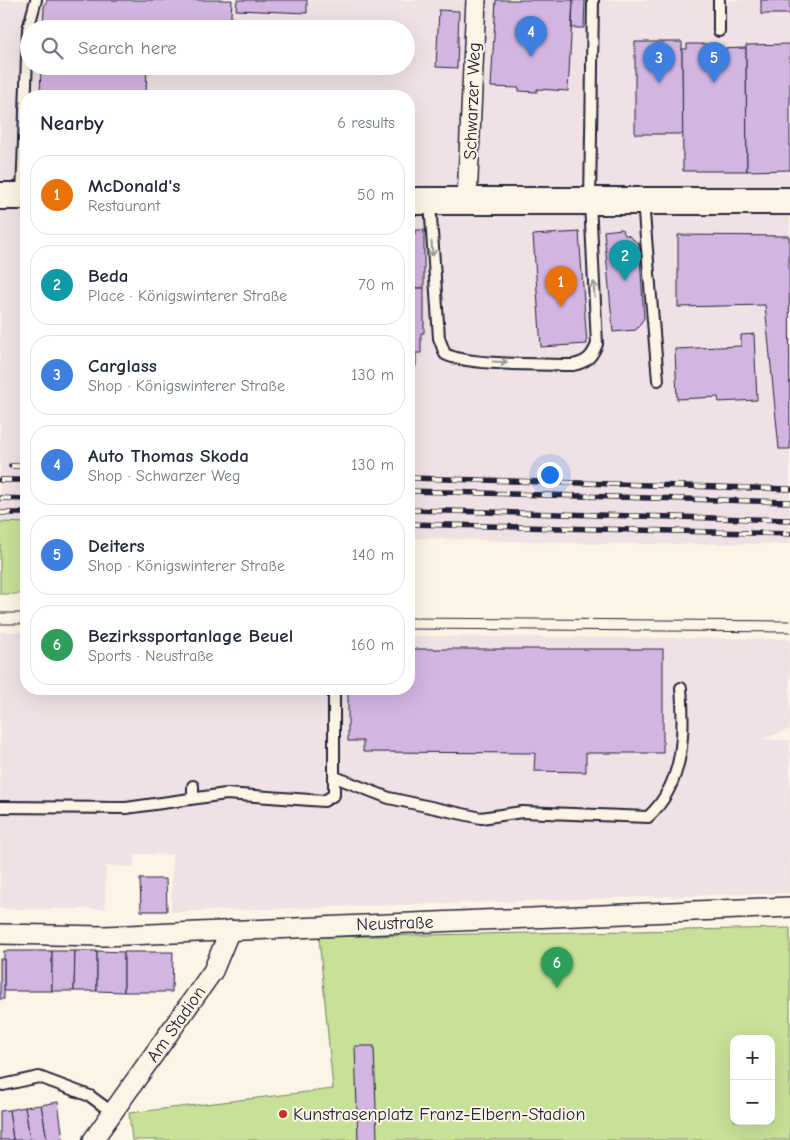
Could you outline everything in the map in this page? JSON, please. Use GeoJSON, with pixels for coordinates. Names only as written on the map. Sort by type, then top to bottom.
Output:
{"type":"FeatureCollection","features":[{"type":"Feature","properties":{"kind":"main road"},"geometry":{"type":"LineString","coordinates":[[419,201],[790,201]]}},
{"type":"Feature","properties":{"kind":"street","name":"Schwarzer Weg"},"geometry":{"type":"LineString","coordinates":[[467,201],[476,0]]}},
{"type":"Feature","properties":{"kind":"street","name":"Neustraße"},"geometry":{"type":"LineString","coordinates":[[0,934],[104,936],[790,907]]}},
{"type":"Feature","properties":{"kind":"street","name":"Am Stadion"},"geometry":{"type":"LineString","coordinates":[[93,1140],[214,971],[230,930]]}},
{"type":"Feature","properties":{"kind":"lane"},"geometry":{"type":"LineString","coordinates":[[30,20],[36,0]]}},
{"type":"Feature","properties":{"kind":"lane"},"geometry":{"type":"LineString","coordinates":[[419,201],[440,338],[445,354],[455,360],[573,365],[586,362],[593,355],[597,344],[590,202],[593,0]]}},
{"type":"Feature","properties":{"kind":"lane"},"geometry":{"type":"LineString","coordinates":[[719,0],[719,31]]}},
{"type":"Feature","properties":{"kind":"lane"},"geometry":{"type":"LineString","coordinates":[[24,90],[25,75]]}},
{"type":"Feature","properties":{"kind":"lane"},"geometry":{"type":"LineString","coordinates":[[16,196],[20,140]]}},
{"type":"Feature","properties":{"kind":"lane"},"geometry":{"type":"LineString","coordinates":[[643,202],[658,380]]}},
{"type":"Feature","properties":{"kind":"lane"},"geometry":{"type":"LineString","coordinates":[[335,777],[389,798],[481,818],[522,812],[648,816],[665,797],[676,774],[680,758],[681,688]]}},
{"type":"Feature","properties":{"kind":"lane"},"geometry":{"type":"LineString","coordinates":[[0,807],[126,808],[226,794],[324,801],[334,795],[334,695]]}},
{"type":"Feature","properties":{"kind":"lane"},"geometry":{"type":"LineString","coordinates":[[193,786],[193,798]]}},
{"type":"Feature","properties":{"kind":"lane"},"geometry":{"type":"LineString","coordinates":[[3,1085],[39,1077],[90,1096],[113,1114]]}},
{"type":"Feature","properties":{"kind":"shaded area"},"geometry":{"type":"Polygon","coordinates":[[[0,0],[790,0],[790,544],[610,544],[415,538],[415,90],[20,90],[20,523],[0,522],[0,0]]]}},
{"type":"Feature","properties":{"kind":"shaded area"},"geometry":{"type":"Polygon","coordinates":[[[0,632],[20,632],[20,695],[415,695],[415,636],[790,639],[790,729],[764,739],[790,740],[790,893],[171,912],[172,855],[135,854],[134,867],[106,866],[105,909],[0,909],[0,632]]]}},
{"type":"Feature","properties":{"kind":"green space"},"geometry":{"type":"Polygon","coordinates":[[[0,522],[20,523],[20,594],[0,594],[0,522]]]}},
{"type":"Feature","properties":{"kind":"green space"},"geometry":{"type":"Polygon","coordinates":[[[790,928],[790,1140],[132,1140],[129,1113],[333,1089],[319,937],[790,928]]]}},
{"type":"Feature","properties":{"kind":"building"},"geometry":{"type":"Polygon","coordinates":[[[47,0],[232,0],[231,20],[43,20],[44,7],[47,0]]]}},
{"type":"Feature","properties":{"kind":"building"},"geometry":{"type":"Polygon","coordinates":[[[237,0],[307,0],[307,13],[236,10],[237,0]]]}},
{"type":"Feature","properties":{"kind":"building"},"geometry":{"type":"Polygon","coordinates":[[[496,0],[573,0],[568,91],[537,89],[537,92],[519,91],[519,88],[491,87],[496,0]]]}},
{"type":"Feature","properties":{"kind":"building"},"geometry":{"type":"Polygon","coordinates":[[[573,0],[585,0],[584,28],[572,28],[573,0]]]}},
{"type":"Feature","properties":{"kind":"building"},"geometry":{"type":"Polygon","coordinates":[[[761,0],[790,0],[790,14],[761,14],[761,0]]]}},
{"type":"Feature","properties":{"kind":"building"},"geometry":{"type":"Polygon","coordinates":[[[439,10],[459,11],[457,68],[436,67],[439,10]]]}},
{"type":"Feature","properties":{"kind":"building"},"geometry":{"type":"Polygon","coordinates":[[[635,42],[682,42],[683,134],[635,134],[635,42]]]}},
{"type":"Feature","properties":{"kind":"building"},"geometry":{"type":"Polygon","coordinates":[[[687,44],[717,44],[717,49],[746,48],[747,171],[683,171],[682,49],[687,49],[687,44]]]}},
{"type":"Feature","properties":{"kind":"building"},"geometry":{"type":"Polygon","coordinates":[[[790,44],[790,170],[747,171],[746,45],[790,44]]]}},
{"type":"Feature","properties":{"kind":"building"},"geometry":{"type":"Polygon","coordinates":[[[41,75],[147,75],[146,90],[40,90],[41,75]]]}},
{"type":"Feature","properties":{"kind":"building"},"geometry":{"type":"Polygon","coordinates":[[[622,229],[625,235],[628,235],[639,244],[644,318],[636,330],[613,332],[604,231],[622,229]]]}},
{"type":"Feature","properties":{"kind":"building"},"geometry":{"type":"Polygon","coordinates":[[[415,230],[424,230],[424,288],[415,288],[415,230]]]}},
{"type":"Feature","properties":{"kind":"building"},"geometry":{"type":"Polygon","coordinates":[[[579,232],[587,344],[541,347],[533,235],[579,232]]]}},
{"type":"Feature","properties":{"kind":"building"},"geometry":{"type":"Polygon","coordinates":[[[678,235],[789,236],[790,449],[779,449],[765,305],[678,307],[678,235]]]}},
{"type":"Feature","properties":{"kind":"building"},"geometry":{"type":"Polygon","coordinates":[[[415,288],[424,288],[424,333],[421,333],[421,353],[416,353],[416,366],[415,288]]]}},
{"type":"Feature","properties":{"kind":"building"},"geometry":{"type":"Polygon","coordinates":[[[754,334],[757,400],[719,402],[718,397],[677,399],[675,349],[741,346],[741,335],[754,334]]]}},
{"type":"Feature","properties":{"kind":"building"},"geometry":{"type":"Polygon","coordinates":[[[415,649],[663,649],[663,753],[586,753],[586,772],[534,771],[535,753],[363,752],[363,741],[348,741],[348,695],[415,695],[415,649]]]}},
{"type":"Feature","properties":{"kind":"building"},"geometry":{"type":"Polygon","coordinates":[[[140,879],[166,879],[167,911],[141,911],[140,879]]]}},
{"type":"Feature","properties":{"kind":"building"},"geometry":{"type":"Polygon","coordinates":[[[4,951],[52,951],[52,991],[4,991],[4,951]]]}},
{"type":"Feature","properties":{"kind":"building"},"geometry":{"type":"Polygon","coordinates":[[[52,951],[75,951],[74,991],[52,991],[52,951]]]}},
{"type":"Feature","properties":{"kind":"building"},"geometry":{"type":"Polygon","coordinates":[[[75,951],[97,951],[97,991],[74,991],[75,951]]]}},
{"type":"Feature","properties":{"kind":"building"},"geometry":{"type":"Polygon","coordinates":[[[97,951],[124,952],[124,992],[97,991],[97,951]]]}},
{"type":"Feature","properties":{"kind":"building"},"geometry":{"type":"Polygon","coordinates":[[[124,952],[173,952],[172,992],[124,992],[124,952]]]}},
{"type":"Feature","properties":{"kind":"building"},"geometry":{"type":"Polygon","coordinates":[[[0,959],[4,959],[4,999],[0,999],[0,959]]]}},
{"type":"Feature","properties":{"kind":"building"},"geometry":{"type":"Polygon","coordinates":[[[355,1046],[374,1046],[377,1140],[358,1140],[355,1046]]]}},
{"type":"Feature","properties":{"kind":"building"},"geometry":{"type":"Polygon","coordinates":[[[58,1102],[63,1139],[47,1140],[41,1105],[58,1102]]]}},
{"type":"Feature","properties":{"kind":"building"},"geometry":{"type":"Polygon","coordinates":[[[41,1105],[47,1140],[30,1140],[25,1107],[41,1105]]]}},
{"type":"Feature","properties":{"kind":"building"},"geometry":{"type":"Polygon","coordinates":[[[25,1107],[30,1140],[13,1140],[9,1110],[25,1107]]]}},
{"type":"Feature","properties":{"kind":"building"},"geometry":{"type":"Polygon","coordinates":[[[9,1110],[13,1140],[0,1140],[0,1111],[9,1110]]]}},
{"type":"Feature","properties":{"kind":"tram line"},"geometry":{"type":"LineString","coordinates":[[0,613],[20,613]]}},
{"type":"Feature","properties":{"kind":"tram line"},"geometry":{"type":"LineString","coordinates":[[415,618],[790,621]]}},
{"type":"Feature","properties":{"kind":"tram line"},"geometry":{"type":"LineString","coordinates":[[0,624],[20,624]]}},
{"type":"Feature","properties":{"kind":"tram line"},"geometry":{"type":"LineString","coordinates":[[415,629],[790,632]]}},
{"type":"Feature","properties":{"kind":"railway"},"geometry":{"type":"LineString","coordinates":[[11,466],[20,466]]}},
{"type":"Feature","properties":{"kind":"railway"},"geometry":{"type":"LineString","coordinates":[[415,478],[790,489]]}},
{"type":"Feature","properties":{"kind":"railway"},"geometry":{"type":"LineString","coordinates":[[0,480],[20,480]]}},
{"type":"Feature","properties":{"kind":"railway"},"geometry":{"type":"LineString","coordinates":[[415,491],[790,502]]}},
{"type":"Feature","properties":{"kind":"railway"},"geometry":{"type":"LineString","coordinates":[[0,498],[20,499]]}},
{"type":"Feature","properties":{"kind":"railway"},"geometry":{"type":"LineString","coordinates":[[415,510],[790,520]]}},
{"type":"Feature","properties":{"kind":"railway"},"geometry":{"type":"LineString","coordinates":[[0,513],[20,513]]}},
{"type":"Feature","properties":{"kind":"railway"},"geometry":{"type":"LineString","coordinates":[[415,524],[790,534]]}},
{"type":"Feature","properties":{"kind":"place","name":"Auto Thomas Skoda"},"geometry":{"type":"Point","coordinates":[531,57]}},
{"type":"Feature","properties":{"kind":"place","name":"Carglass"},"geometry":{"type":"Point","coordinates":[659,83]}},
{"type":"Feature","properties":{"kind":"place","name":"Deiters"},"geometry":{"type":"Point","coordinates":[714,83]}},
{"type":"Feature","properties":{"kind":"place","name":"Beda"},"geometry":{"type":"Point","coordinates":[625,281]}},
{"type":"Feature","properties":{"kind":"place","name":"McDonald's"},"geometry":{"type":"Point","coordinates":[561,307]}},
{"type":"Feature","properties":{"kind":"place","name":"Bezirkssportanlage Beuel"},"geometry":{"type":"Point","coordinates":[557,988]}},
{"type":"Feature","properties":{"kind":"place","name":"Kunstrasenplatz Franz-Elbern-Stadion"},"geometry":{"type":"Point","coordinates":[283,1114]}}]}
